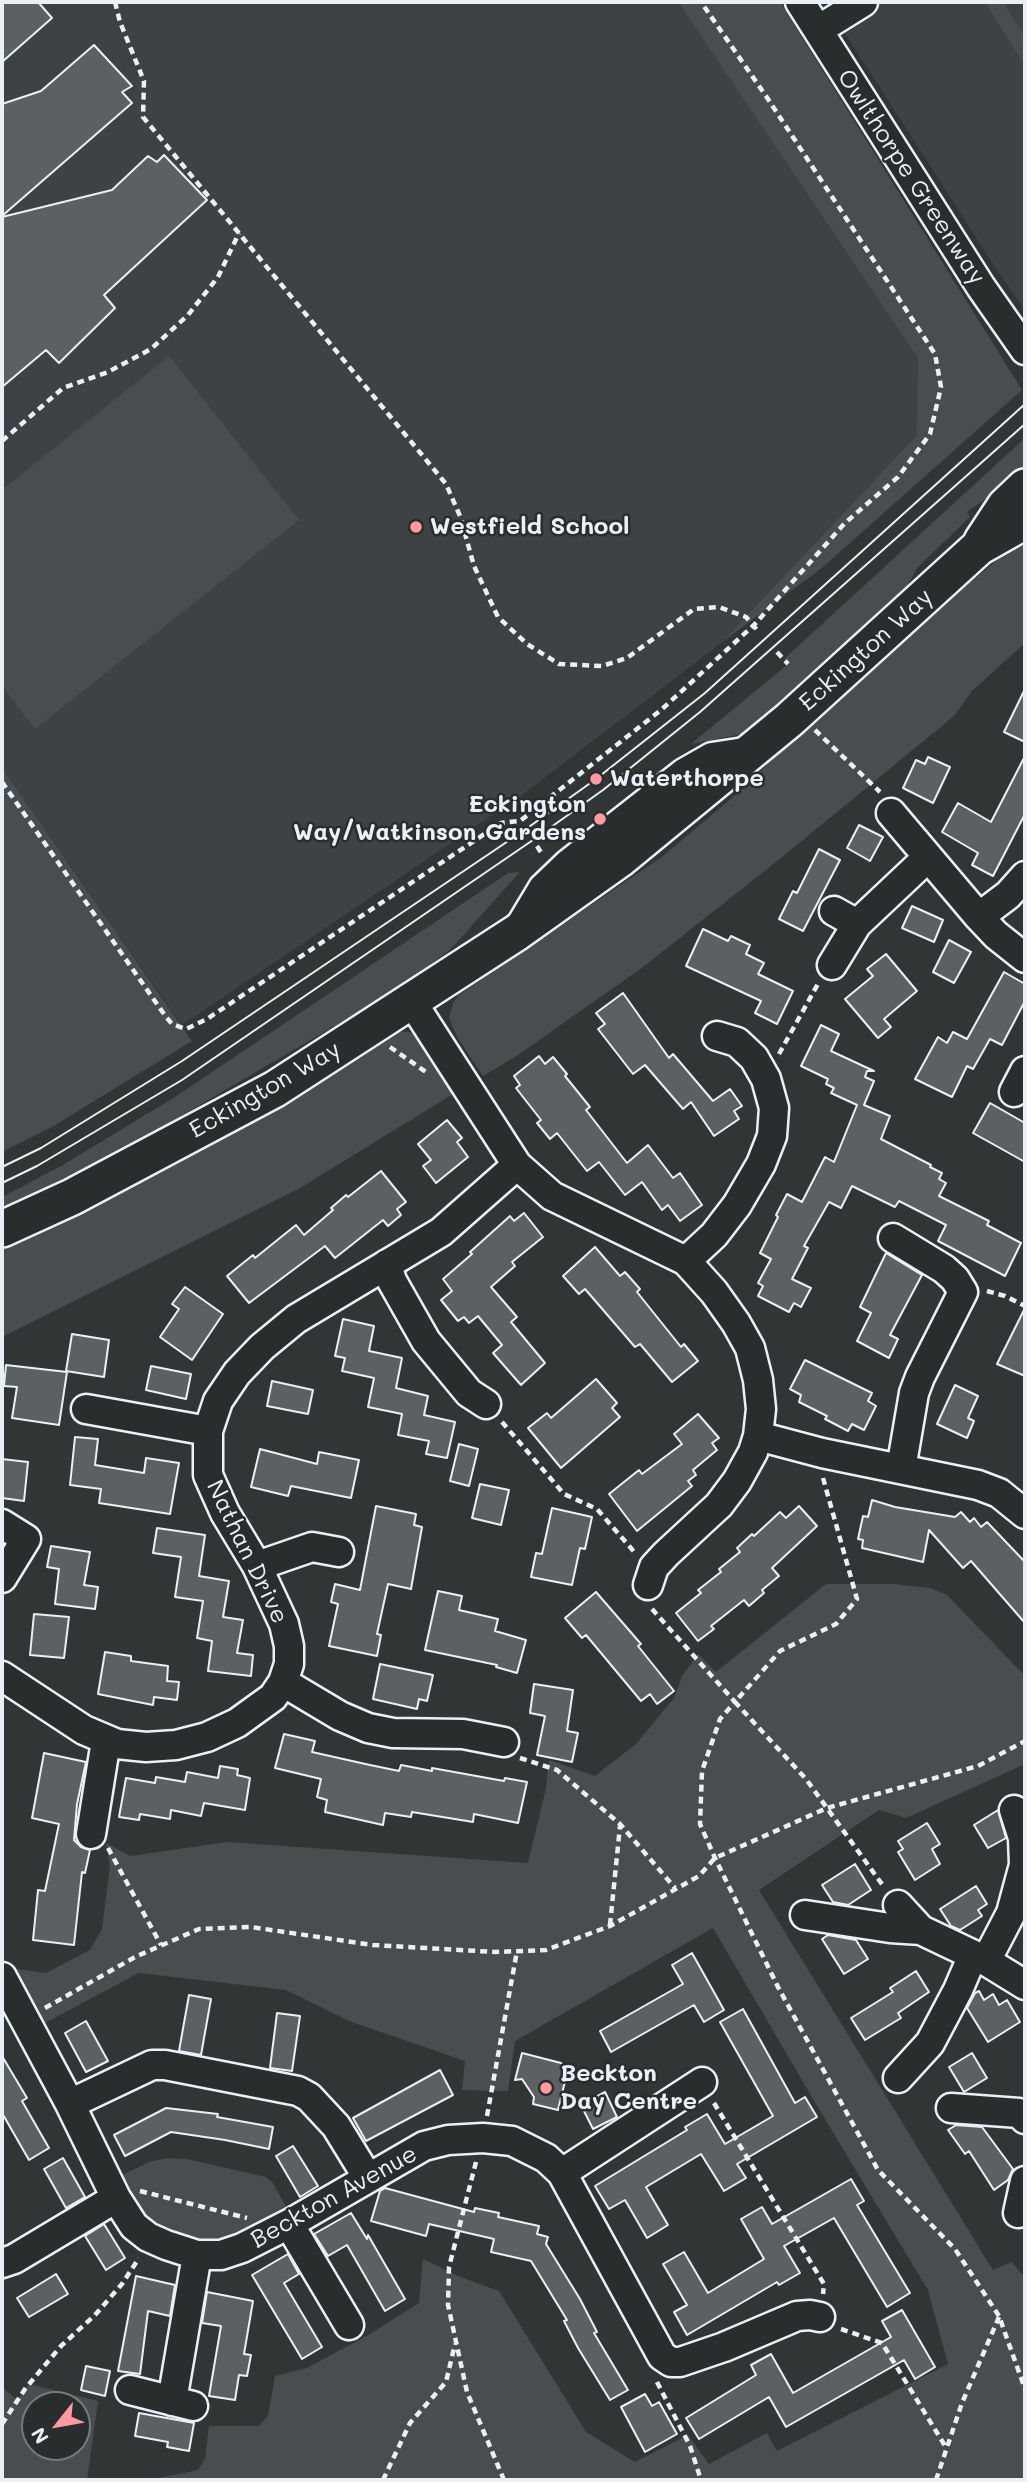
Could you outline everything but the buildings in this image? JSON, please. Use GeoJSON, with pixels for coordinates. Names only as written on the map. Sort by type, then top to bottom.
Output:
{"type":"FeatureCollection","features":[{"type":"Feature","properties":{"kind":"main road","name":"Eckington Way"},"geometry":{"type":"LineString","coordinates":[[2,1228],[72,1197],[275,1089],[516,933],[620,859],[798,712],[979,547],[1006,506],[1024,495]]}},
{"type":"Feature","properties":{"kind":"street","name":"Owlthorpe Greenway"},"geometry":{"type":"LineString","coordinates":[[800,2],[966,264],[1025,350]]}},
{"type":"Feature","properties":{"kind":"street"},"geometry":{"type":"LineString","coordinates":[[818,30],[863,2]]}},
{"type":"Feature","properties":{"kind":"street"},"geometry":{"type":"LineString","coordinates":[[891,813],[926,858],[979,917],[996,935],[1025,958]]}},
{"type":"Feature","properties":{"kind":"street"},"geometry":{"type":"LineString","coordinates":[[832,965],[846,917],[926,858]]}},
{"type":"Feature","properties":{"kind":"street"},"geometry":{"type":"LineString","coordinates":[[979,917],[1008,895],[1025,876]]}},
{"type":"Feature","properties":{"kind":"street"},"geometry":{"type":"LineString","coordinates":[[411,1002],[517,1165],[552,1196],[686,1261],[722,1303],[750,1348],[758,1380],[761,1409],[753,1452],[737,1481],[719,1505],[654,1567],[648,1584]]}},
{"type":"Feature","properties":{"kind":"street"},"geometry":{"type":"LineString","coordinates":[[686,1261],[714,1235],[737,1205],[761,1164],[772,1136],[774,1108],[766,1079],[754,1058],[737,1042],[717,1036]]}},
{"type":"Feature","properties":{"kind":"street","name":"Nathan Drive"},"geometry":{"type":"LineString","coordinates":[[283,1682],[289,1664],[289,1646],[284,1625],[257,1566],[214,1492],[208,1475],[208,1431],[218,1401],[237,1373],[262,1347],[296,1319],[441,1232],[517,1165]]}},
{"type":"Feature","properties":{"kind":"street"},"geometry":{"type":"LineString","coordinates":[[893,1238],[944,1269],[955,1279],[963,1292],[914,1393],[901,1469]]}},
{"type":"Feature","properties":{"kind":"street"},"geometry":{"type":"LineString","coordinates":[[387,1264],[392,1281],[426,1341],[469,1393],[486,1404]]}},
{"type":"Feature","properties":{"kind":"street"},"geometry":{"type":"LineString","coordinates":[[86,1409],[208,1431]]}},
{"type":"Feature","properties":{"kind":"street"},"geometry":{"type":"LineString","coordinates":[[758,1436],[822,1453],[978,1485],[999,1493],[1025,1514]]}},
{"type":"Feature","properties":{"kind":"street"},"geometry":{"type":"LineString","coordinates":[[2,1524],[26,1539],[2,1578]]}},
{"type":"Feature","properties":{"kind":"street"},"geometry":{"type":"LineString","coordinates":[[257,1566],[312,1547],[339,1552]]}},
{"type":"Feature","properties":{"kind":"street"},"geometry":{"type":"LineString","coordinates":[[2,1676],[53,1712],[106,1741],[117,1744],[176,1745],[206,1737],[237,1723],[257,1710],[273,1697],[283,1682],[340,1716],[368,1728],[393,1733],[463,1734],[504,1742]]}},
{"type":"Feature","properties":{"kind":"street"},"geometry":{"type":"LineString","coordinates":[[99,1838],[106,1741]]}},
{"type":"Feature","properties":{"kind":"street"},"geometry":{"type":"LineString","coordinates":[[898,2078],[930,2043],[958,1990],[1011,1913],[1022,1883],[1024,1865],[1023,1838],[1014,1810]]}},
{"type":"Feature","properties":{"kind":"street"},"geometry":{"type":"LineString","coordinates":[[898,1905],[920,1930]]}},
{"type":"Feature","properties":{"kind":"street"},"geometry":{"type":"LineString","coordinates":[[805,1915],[920,1930],[980,1958],[1025,1986]]}},
{"type":"Feature","properties":{"kind":"street","name":"Beckton Avenue"},"geometry":{"type":"LineString","coordinates":[[2,1977],[116,2198],[134,2226],[148,2237],[197,2255],[221,2255],[243,2248],[289,2224],[424,2146],[448,2140],[483,2138],[512,2141],[546,2158],[562,2173],[662,2356]]}},
{"type":"Feature","properties":{"kind":"street"},"geometry":{"type":"LineString","coordinates":[[69,2104],[152,2065],[165,2065],[298,2091],[309,2097],[329,2118],[368,2178]]}},
{"type":"Feature","properties":{"kind":"street"},"geometry":{"type":"LineString","coordinates":[[562,2173],[702,2082]]}},
{"type":"Feature","properties":{"kind":"street"},"geometry":{"type":"LineString","coordinates":[[951,2108],[1023,2112]]}},
{"type":"Feature","properties":{"kind":"street"},"geometry":{"type":"LineString","coordinates":[[1018,2213],[1025,2182]]}},
{"type":"Feature","properties":{"kind":"street"},"geometry":{"type":"LineString","coordinates":[[2,2263],[14,2259],[116,2198]]}},
{"type":"Feature","properties":{"kind":"street"},"geometry":{"type":"LineString","coordinates":[[289,2224],[349,2325]]}},
{"type":"Feature","properties":{"kind":"street"},"geometry":{"type":"LineString","coordinates":[[130,2390],[182,2403],[197,2255]]}},
{"type":"Feature","properties":{"kind":"street"},"geometry":{"type":"LineString","coordinates":[[662,2356],[671,2362],[680,2362],[724,2347],[797,2316],[820,2317]]}},
{"type":"Feature","properties":{"kind":"path"},"geometry":{"type":"LineString","coordinates":[[116,2],[120,22],[144,81],[143,117],[446,484],[460,516],[474,566],[498,617],[527,644],[559,664],[602,666],[627,658],[694,609],[719,607],[746,617],[758,631]]}},
{"type":"Feature","properties":{"kind":"path"},"geometry":{"type":"LineString","coordinates":[[2,782],[166,1017],[172,1024],[186,1030],[207,1019],[501,823],[521,823],[661,710],[754,625],[845,523],[898,477],[930,434],[941,387],[935,354],[701,2]]}},
{"type":"Feature","properties":{"kind":"path"},"geometry":{"type":"LineString","coordinates":[[2,440],[62,388],[108,372],[151,349],[188,315],[218,277],[239,233]]}},
{"type":"Feature","properties":{"kind":"path"},"geometry":{"type":"LineString","coordinates":[[778,652],[788,664]]}},
{"type":"Feature","properties":{"kind":"path"},"geometry":{"type":"LineString","coordinates":[[807,721],[889,801],[891,813]]}},
{"type":"Feature","properties":{"kind":"path"},"geometry":{"type":"LineString","coordinates":[[537,846],[542,855]]}},
{"type":"Feature","properties":{"kind":"path"},"geometry":{"type":"LineString","coordinates":[[766,1079],[821,978],[832,965]]}},
{"type":"Feature","properties":{"kind":"path"},"geometry":{"type":"LineString","coordinates":[[386,1045],[448,1088],[461,1081]]}},
{"type":"Feature","properties":{"kind":"path"},"geometry":{"type":"LineString","coordinates":[[963,1292],[985,1290],[1025,1306]]}},
{"type":"Feature","properties":{"kind":"path"},"geometry":{"type":"LineString","coordinates":[[486,1404],[564,1494],[597,1509],[638,1556],[648,1584],[653,1611],[806,1779],[898,1905]]}},
{"type":"Feature","properties":{"kind":"path"},"geometry":{"type":"LineString","coordinates":[[822,1453],[820,1470],[857,1598],[836,1623],[780,1651],[720,1719],[702,1771],[700,1824],[778,1987],[878,2170],[956,2249],[999,2316],[1025,2389]]}},
{"type":"Feature","properties":{"kind":"path"},"geometry":{"type":"LineString","coordinates":[[26,2019],[135,1957],[199,1929],[251,1927],[373,1945],[495,1952],[547,1950],[610,1926],[698,1876],[715,1858],[827,1808],[978,1766],[1025,1741]]}},
{"type":"Feature","properties":{"kind":"path"},"geometry":{"type":"LineString","coordinates":[[504,1742],[507,1754],[557,1770],[620,1824],[675,1888]]}},
{"type":"Feature","properties":{"kind":"path"},"geometry":{"type":"LineString","coordinates":[[610,1926],[620,1824]]}},
{"type":"Feature","properties":{"kind":"path"},"geometry":{"type":"LineString","coordinates":[[99,1838],[162,1945]]}},
{"type":"Feature","properties":{"kind":"path"},"geometry":{"type":"LineString","coordinates":[[504,2480],[467,2392],[448,2305],[448,2275],[483,2138],[517,1951]]}},
{"type":"Feature","properties":{"kind":"path"},"geometry":{"type":"LineString","coordinates":[[702,2082],[824,2284],[820,2317],[843,2330],[882,2343],[947,2449]]}},
{"type":"Feature","properties":{"kind":"path"},"geometry":{"type":"LineString","coordinates":[[103,2173],[133,2189],[241,2217],[289,2224]]}},
{"type":"Feature","properties":{"kind":"path"},"geometry":{"type":"LineString","coordinates":[[2,2424],[25,2389],[61,2346],[95,2315],[122,2284],[138,2261],[148,2237]]}},
{"type":"Feature","properties":{"kind":"path"},"geometry":{"type":"LineString","coordinates":[[936,2480],[962,2403],[999,2316]]}},
{"type":"Feature","properties":{"kind":"path"},"geometry":{"type":"LineString","coordinates":[[383,2480],[410,2423],[446,2382],[456,2342]]}},
{"type":"Feature","properties":{"kind":"path"},"geometry":{"type":"LineString","coordinates":[[662,2356],[656,2380],[690,2446],[701,2480]]}},
{"type":"Feature","properties":{"kind":"shaded area","name":"Westfield School"},"geometry":{"type":"Polygon","coordinates":[[[2,2],[678,2],[918,357],[916,436],[721,643],[522,795],[182,1025],[2,768],[2,2]]]}},
{"type":"Feature","properties":{"kind":"shaded area"},"geometry":{"type":"Polygon","coordinates":[[[678,2],[780,2],[1022,390],[823,567],[721,643],[916,436],[918,358],[678,2]]]}},
{"type":"Feature","properties":{"kind":"shaded area"},"geometry":{"type":"Polygon","coordinates":[[[825,2],[1025,2],[1025,310],[997,270],[825,2]]]}},
{"type":"Feature","properties":{"kind":"shaded area"},"geometry":{"type":"Polygon","coordinates":[[[985,2],[1003,2],[1025,37],[1025,66],[985,2]]]}},
{"type":"Feature","properties":{"kind":"shaded area"},"geometry":{"type":"Polygon","coordinates":[[[169,356],[299,520],[35,729],[2,686],[2,490],[169,356]]]}},
{"type":"Feature","properties":{"kind":"shaded area"},"geometry":{"type":"Polygon","coordinates":[[[1025,438],[1025,464],[1015,478],[967,512],[970,517],[918,567],[894,609],[757,731],[691,744],[788,664],[784,659],[1025,438]]]}},
{"type":"Feature","properties":{"kind":"shaded area"},"geometry":{"type":"Polygon","coordinates":[[[1025,538],[1025,643],[972,691],[954,716],[643,967],[518,1055],[483,1076],[457,1037],[449,1018],[453,1003],[459,995],[663,856],[739,792],[837,696],[928,616],[1025,538]]]}},
{"type":"Feature","properties":{"kind":"shaded area"},"geometry":{"type":"Polygon","coordinates":[[[2,768],[192,1041],[52,1127],[2,1152],[2,768]]]}},
{"type":"Feature","properties":{"kind":"shaded area"},"geometry":{"type":"Polygon","coordinates":[[[520,872],[450,950],[391,993],[133,1144],[2,1209],[2,1197],[61,1166],[175,1097],[508,873],[520,872]]]}},
{"type":"Feature","properties":{"kind":"shaded area"},"geometry":{"type":"Polygon","coordinates":[[[395,1031],[409,1032],[424,1039],[458,1091],[300,1188],[2,1337],[2,1250],[100,1199],[395,1031]]]}},
{"type":"Feature","properties":{"kind":"shaded area"},"geometry":{"type":"Polygon","coordinates":[[[826,1584],[894,1584],[930,1588],[947,1595],[1025,1676],[1025,1764],[906,1818],[879,1810],[759,1890],[993,2270],[1012,2262],[1025,2278],[1025,2480],[149,2480],[198,2470],[205,2458],[209,2426],[259,2426],[268,2416],[275,2376],[307,2368],[370,2334],[419,2303],[423,2259],[499,2291],[586,2432],[635,2462],[688,2435],[709,2464],[767,2433],[777,2451],[948,2364],[928,2290],[713,1928],[515,2041],[508,2091],[462,2090],[465,2061],[349,2021],[286,1990],[139,1973],[41,2025],[10,1968],[46,1973],[90,1950],[102,1929],[110,1866],[106,1843],[130,1856],[227,1842],[528,1863],[546,1788],[549,1760],[595,1776],[636,1744],[674,1698],[682,1676],[698,1654],[716,1672],[826,1584]]]}},
{"type":"Feature","properties":{"kind":"shaded area"},"geometry":{"type":"Polygon","coordinates":[[[167,2158],[187,2159],[266,2177],[273,2183],[286,2207],[241,2239],[189,2242],[163,2233],[146,2219],[118,2177],[149,2162],[167,2158]]]}},
{"type":"Feature","properties":{"kind":"shaded area"},"geometry":{"type":"Polygon","coordinates":[[[29,2384],[57,2391],[24,2391],[29,2384]]]}},
{"type":"Feature","properties":{"kind":"shaded area"},"geometry":{"type":"Polygon","coordinates":[[[2,2387],[17,2400],[21,2395],[21,2461],[90,2461],[87,2480],[2,2480],[2,2387]]]}},
{"type":"Feature","properties":{"kind":"shaded area"},"geometry":{"type":"Polygon","coordinates":[[[91,2399],[98,2401],[91,2451],[91,2399]]]}},
{"type":"Feature","properties":{"kind":"tram line"},"geometry":{"type":"LineString","coordinates":[[2,1167],[41,1148],[182,1061],[596,779],[705,693],[1025,404]]}},
{"type":"Feature","properties":{"kind":"tram line"},"geometry":{"type":"LineString","coordinates":[[2,1183],[37,1166],[182,1080],[603,790],[700,712],[1025,424]]}},
{"type":"Feature","properties":{"kind":"place","name":"Westfield School"},"geometry":{"type":"Point","coordinates":[416,527]}},
{"type":"Feature","properties":{"kind":"place","name":"Waterthorpe"},"geometry":{"type":"Point","coordinates":[596,779]}},
{"type":"Feature","properties":{"kind":"place","name":"Eckington Way/Watkinson Gardens"},"geometry":{"type":"Point","coordinates":[600,819]}},
{"type":"Feature","properties":{"kind":"place","name":"Beckton Day Centre"},"geometry":{"type":"Point","coordinates":[546,2088]}}]}
